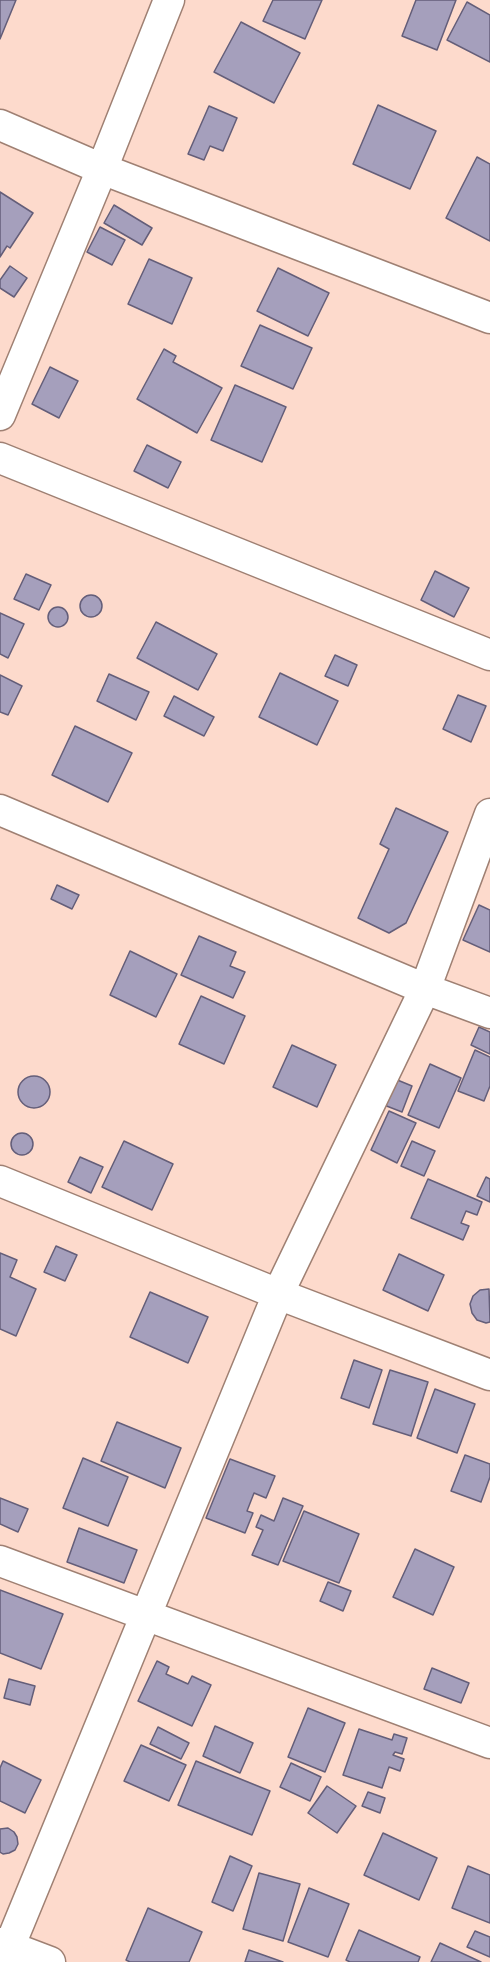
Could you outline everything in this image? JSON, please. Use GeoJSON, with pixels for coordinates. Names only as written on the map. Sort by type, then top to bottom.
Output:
{"type":"FeatureCollection","features":[{"type":"Feature","properties":{"kind":"street"},"geometry":{"type":"LineString","coordinates":[[0,415],[169,0]]}},
{"type":"Feature","properties":{"kind":"street"},"geometry":{"type":"LineString","coordinates":[[0,125],[102,169],[490,318]]}},
{"type":"Feature","properties":{"kind":"street"},"geometry":{"type":"LineString","coordinates":[[0,458],[490,655]]}},
{"type":"Feature","properties":{"kind":"street"},"geometry":{"type":"LineString","coordinates":[[0,810],[425,989],[490,1013]]}},
{"type":"Feature","properties":{"kind":"street"},"geometry":{"type":"LineString","coordinates":[[50,1962],[4,1951],[147,1616],[278,1294],[425,989],[490,814]]}},
{"type":"Feature","properties":{"kind":"street"},"geometry":{"type":"LineString","coordinates":[[0,1181],[278,1294],[490,1375]]}},
{"type":"Feature","properties":{"kind":"street"},"geometry":{"type":"LineString","coordinates":[[0,1562],[490,1743]]}},
{"type":"Feature","properties":{"kind":"building"},"geometry":{"type":"Polygon","coordinates":[[[0,0],[16,0],[0,39],[0,0]]]}},
{"type":"Feature","properties":{"kind":"building"},"geometry":{"type":"Polygon","coordinates":[[[273,0],[322,0],[305,39],[263,21],[273,0]]]}},
{"type":"Feature","properties":{"kind":"building"},"geometry":{"type":"Polygon","coordinates":[[[416,0],[456,0],[437,50],[402,36],[416,0]]]}},
{"type":"Feature","properties":{"kind":"building"},"geometry":{"type":"Polygon","coordinates":[[[467,2],[490,15],[490,62],[447,40],[467,2]]]}},
{"type":"Feature","properties":{"kind":"building"},"geometry":{"type":"Polygon","coordinates":[[[241,22],[300,53],[274,103],[214,72],[241,22]]]}},
{"type":"Feature","properties":{"kind":"building"},"geometry":{"type":"Polygon","coordinates":[[[378,105],[436,131],[410,189],[353,164],[378,105]]]}},
{"type":"Feature","properties":{"kind":"building"},"geometry":{"type":"Polygon","coordinates":[[[209,106],[237,118],[223,151],[210,146],[204,160],[188,154],[209,106]]]}},
{"type":"Feature","properties":{"kind":"building"},"geometry":{"type":"Polygon","coordinates":[[[477,157],[490,164],[490,241],[446,218],[477,157]]]}},
{"type":"Feature","properties":{"kind":"building"},"geometry":{"type":"Polygon","coordinates":[[[0,192],[33,213],[10,248],[7,246],[0,257],[0,192]]]}},
{"type":"Feature","properties":{"kind":"building"},"geometry":{"type":"Polygon","coordinates":[[[114,205],[152,228],[142,245],[104,223],[114,205]]]}},
{"type":"Feature","properties":{"kind":"building"},"geometry":{"type":"Polygon","coordinates":[[[100,227],[125,240],[112,265],[87,252],[100,227]]]}},
{"type":"Feature","properties":{"kind":"building"},"geometry":{"type":"Polygon","coordinates":[[[149,259],[192,278],[172,324],[128,304],[149,259]]]}},
{"type":"Feature","properties":{"kind":"building"},"geometry":{"type":"Polygon","coordinates":[[[10,266],[27,278],[14,297],[0,288],[0,280],[10,266]]]}},
{"type":"Feature","properties":{"kind":"building"},"geometry":{"type":"Polygon","coordinates":[[[278,268],[329,293],[308,336],[257,311],[278,268]]]}},
{"type":"Feature","properties":{"kind":"building"},"geometry":{"type":"Polygon","coordinates":[[[260,325],[312,348],[293,389],[241,366],[260,325]]]}},
{"type":"Feature","properties":{"kind":"building"},"geometry":{"type":"Polygon","coordinates":[[[164,349],[176,356],[173,362],[222,388],[197,433],[137,399],[164,349]]]}},
{"type":"Feature","properties":{"kind":"building"},"geometry":{"type":"Polygon","coordinates":[[[50,367],[78,381],[59,418],[32,404],[50,367]]]}},
{"type":"Feature","properties":{"kind":"building"},"geometry":{"type":"Polygon","coordinates":[[[235,385],[286,407],[262,462],[211,440],[235,385]]]}},
{"type":"Feature","properties":{"kind":"building"},"geometry":{"type":"Polygon","coordinates":[[[147,445],[181,462],[168,488],[134,471],[147,445]]]}},
{"type":"Feature","properties":{"kind":"building"},"geometry":{"type":"Polygon","coordinates":[[[435,571],[469,588],[454,617],[421,600],[435,571]]]}},
{"type":"Feature","properties":{"kind":"building"},"geometry":{"type":"Polygon","coordinates":[[[26,574],[51,585],[39,610],[14,599],[26,574]]]}},
{"type":"Feature","properties":{"kind":"building"},"geometry":{"type":"Polygon","coordinates":[[[91,595],[99,598],[102,606],[99,614],[91,617],[83,614],[80,606],[83,598],[91,595]]]}},
{"type":"Feature","properties":{"kind":"building"},"geometry":{"type":"Polygon","coordinates":[[[58,607],[65,610],[68,617],[65,624],[58,627],[51,624],[48,617],[51,610],[58,607]]]}},
{"type":"Feature","properties":{"kind":"building"},"geometry":{"type":"Polygon","coordinates":[[[0,613],[24,624],[8,658],[0,654],[0,613]]]}},
{"type":"Feature","properties":{"kind":"building"},"geometry":{"type":"Polygon","coordinates":[[[156,622],[217,654],[198,690],[137,658],[156,622]]]}},
{"type":"Feature","properties":{"kind":"building"},"geometry":{"type":"Polygon","coordinates":[[[335,655],[357,665],[348,686],[325,676],[335,655]]]}},
{"type":"Feature","properties":{"kind":"building"},"geometry":{"type":"Polygon","coordinates":[[[280,673],[338,701],[317,745],[259,717],[280,673]]]}},
{"type":"Feature","properties":{"kind":"building"},"geometry":{"type":"Polygon","coordinates":[[[109,674],[149,692],[136,720],[97,701],[109,674]]]}},
{"type":"Feature","properties":{"kind":"building"},"geometry":{"type":"Polygon","coordinates":[[[0,675],[22,686],[8,715],[0,712],[0,675]]]}},
{"type":"Feature","properties":{"kind":"building"},"geometry":{"type":"Polygon","coordinates":[[[458,695],[486,706],[471,742],[443,729],[458,695]]]}},
{"type":"Feature","properties":{"kind":"building"},"geometry":{"type":"Polygon","coordinates":[[[174,696],[214,717],[204,736],[164,716],[174,696]]]}},
{"type":"Feature","properties":{"kind":"building"},"geometry":{"type":"Polygon","coordinates":[[[75,726],[132,753],[108,802],[52,775],[75,726]]]}},
{"type":"Feature","properties":{"kind":"building"},"geometry":{"type":"Polygon","coordinates":[[[396,808],[448,832],[406,923],[389,933],[358,918],[389,849],[380,844],[396,808]]]}},
{"type":"Feature","properties":{"kind":"building"},"geometry":{"type":"Polygon","coordinates":[[[57,885],[79,895],[72,909],[51,899],[57,885]]]}},
{"type":"Feature","properties":{"kind":"building"},"geometry":{"type":"Polygon","coordinates":[[[479,905],[490,910],[490,952],[463,940],[479,905]]]}},
{"type":"Feature","properties":{"kind":"building"},"geometry":{"type":"Polygon","coordinates":[[[199,936],[236,952],[230,966],[245,972],[233,998],[181,975],[199,936]]]}},
{"type":"Feature","properties":{"kind":"building"},"geometry":{"type":"Polygon","coordinates":[[[130,951],[177,974],[156,1017],[110,995],[130,951]]]}},
{"type":"Feature","properties":{"kind":"building"},"geometry":{"type":"Polygon","coordinates":[[[201,996],[245,1016],[224,1064],[179,1044],[201,996]]]}},
{"type":"Feature","properties":{"kind":"building"},"geometry":{"type":"Polygon","coordinates":[[[479,1027],[490,1032],[490,1054],[471,1045],[479,1027]]]}},
{"type":"Feature","properties":{"kind":"building"},"geometry":{"type":"Polygon","coordinates":[[[292,1045],[336,1065],[317,1107],[273,1087],[292,1045]]]}},
{"type":"Feature","properties":{"kind":"building"},"geometry":{"type":"Polygon","coordinates":[[[475,1050],[490,1057],[490,1086],[484,1101],[458,1091],[475,1050]]]}},
{"type":"Feature","properties":{"kind":"building"},"geometry":{"type":"Polygon","coordinates":[[[430,1064],[461,1078],[439,1128],[408,1115],[430,1064]]]}},
{"type":"Feature","properties":{"kind":"building"},"geometry":{"type":"Polygon","coordinates":[[[34,1076],[45,1081],[50,1092],[45,1103],[34,1108],[23,1103],[18,1092],[23,1081],[34,1076]]]}},
{"type":"Feature","properties":{"kind":"building"},"geometry":{"type":"Polygon","coordinates":[[[395,1079],[412,1086],[402,1112],[384,1105],[395,1079]]]}},
{"type":"Feature","properties":{"kind":"building"},"geometry":{"type":"Polygon","coordinates":[[[389,1111],[416,1123],[397,1163],[371,1150],[389,1111]]]}},
{"type":"Feature","properties":{"kind":"building"},"geometry":{"type":"Polygon","coordinates":[[[22,1133],[30,1136],[33,1144],[30,1152],[22,1155],[14,1152],[11,1144],[14,1136],[22,1133]]]}},
{"type":"Feature","properties":{"kind":"building"},"geometry":{"type":"Polygon","coordinates":[[[124,1141],[173,1164],[152,1210],[102,1187],[124,1141]]]}},
{"type":"Feature","properties":{"kind":"building"},"geometry":{"type":"Polygon","coordinates":[[[412,1141],[435,1151],[424,1176],[401,1166],[412,1141]]]}},
{"type":"Feature","properties":{"kind":"building"},"geometry":{"type":"Polygon","coordinates":[[[80,1157],[103,1167],[91,1193],[68,1182],[80,1157]]]}},
{"type":"Feature","properties":{"kind":"building"},"geometry":{"type":"Polygon","coordinates":[[[486,1177],[490,1179],[490,1202],[477,1196],[486,1177]]]}},
{"type":"Feature","properties":{"kind":"building"},"geometry":{"type":"Polygon","coordinates":[[[428,1179],[482,1202],[477,1215],[466,1211],[461,1223],[469,1226],[463,1240],[411,1218],[428,1179]]]}},
{"type":"Feature","properties":{"kind":"building"},"geometry":{"type":"Polygon","coordinates":[[[56,1246],[77,1255],[65,1281],[44,1272],[56,1246]]]}},
{"type":"Feature","properties":{"kind":"building"},"geometry":{"type":"Polygon","coordinates":[[[0,1253],[17,1260],[10,1277],[36,1289],[16,1336],[0,1329],[0,1253]]]}},
{"type":"Feature","properties":{"kind":"building"},"geometry":{"type":"Polygon","coordinates":[[[399,1254],[444,1275],[428,1311],[383,1290],[399,1254]]]}},
{"type":"Feature","properties":{"kind":"building"},"geometry":{"type":"Polygon","coordinates":[[[489,1289],[490,1322],[486,1323],[477,1320],[470,1304],[473,1296],[480,1290],[489,1289]]]}},
{"type":"Feature","properties":{"kind":"building"},"geometry":{"type":"Polygon","coordinates":[[[150,1292],[208,1317],[188,1363],[130,1337],[150,1292]]]}},
{"type":"Feature","properties":{"kind":"building"},"geometry":{"type":"Polygon","coordinates":[[[354,1360],[382,1370],[369,1408],[341,1398],[354,1360]]]}},
{"type":"Feature","properties":{"kind":"building"},"geometry":{"type":"Polygon","coordinates":[[[390,1370],[428,1382],[411,1436],[373,1424],[390,1370]]]}},
{"type":"Feature","properties":{"kind":"building"},"geometry":{"type":"Polygon","coordinates":[[[435,1389],[475,1404],[457,1453],[417,1438],[435,1389]]]}},
{"type":"Feature","properties":{"kind":"building"},"geometry":{"type":"Polygon","coordinates":[[[117,1422],[181,1448],[165,1488],[101,1461],[117,1422]]]}},
{"type":"Feature","properties":{"kind":"building"},"geometry":{"type":"Polygon","coordinates":[[[465,1455],[490,1464],[490,1477],[481,1502],[451,1491],[465,1455]]]}},
{"type":"Feature","properties":{"kind":"building"},"geometry":{"type":"Polygon","coordinates":[[[83,1458],[128,1477],[108,1526],[63,1508],[83,1458]]]}},
{"type":"Feature","properties":{"kind":"building"},"geometry":{"type":"Polygon","coordinates":[[[230,1459],[275,1476],[266,1498],[254,1493],[247,1511],[253,1513],[245,1533],[206,1518],[230,1459]]]}},
{"type":"Feature","properties":{"kind":"building"},"geometry":{"type":"Polygon","coordinates":[[[0,1498],[28,1509],[18,1532],[0,1524],[0,1498]]]}},
{"type":"Feature","properties":{"kind":"building"},"geometry":{"type":"Polygon","coordinates":[[[283,1498],[303,1506],[278,1565],[252,1555],[263,1530],[256,1527],[261,1515],[274,1521],[283,1498]]]}},
{"type":"Feature","properties":{"kind":"building"},"geometry":{"type":"Polygon","coordinates":[[[304,1511],[359,1534],[339,1583],[283,1561],[304,1511]]]}},
{"type":"Feature","properties":{"kind":"building"},"geometry":{"type":"Polygon","coordinates":[[[79,1528],[137,1550],[124,1583],[67,1562],[79,1528]]]}},
{"type":"Feature","properties":{"kind":"building"},"geometry":{"type":"Polygon","coordinates":[[[415,1549],[454,1567],[433,1615],[393,1597],[415,1549]]]}},
{"type":"Feature","properties":{"kind":"building"},"geometry":{"type":"Polygon","coordinates":[[[328,1582],[351,1591],[343,1611],[320,1601],[328,1582]]]}},
{"type":"Feature","properties":{"kind":"building"},"geometry":{"type":"Polygon","coordinates":[[[0,1590],[63,1614],[41,1669],[0,1653],[0,1590]]]}},
{"type":"Feature","properties":{"kind":"building"},"geometry":{"type":"Polygon","coordinates":[[[157,1661],[169,1667],[166,1674],[188,1684],[192,1676],[211,1685],[192,1726],[138,1701],[157,1661]]]}},
{"type":"Feature","properties":{"kind":"building"},"geometry":{"type":"Polygon","coordinates":[[[432,1668],[469,1683],[461,1703],[424,1689],[432,1668]]]}},
{"type":"Feature","properties":{"kind":"building"},"geometry":{"type":"Polygon","coordinates":[[[9,1679],[35,1686],[30,1705],[4,1698],[9,1679]]]}},
{"type":"Feature","properties":{"kind":"building"},"geometry":{"type":"Polygon","coordinates":[[[308,1708],[345,1723],[325,1772],[288,1757],[308,1708]]]}},
{"type":"Feature","properties":{"kind":"building"},"geometry":{"type":"Polygon","coordinates":[[[215,1726],[253,1743],[240,1773],[203,1756],[215,1726]]]}},
{"type":"Feature","properties":{"kind":"building"},"geometry":{"type":"Polygon","coordinates":[[[158,1727],[189,1743],[181,1759],[150,1744],[158,1727]]]}},
{"type":"Feature","properties":{"kind":"building"},"geometry":{"type":"Polygon","coordinates":[[[359,1729],[392,1740],[394,1734],[407,1738],[402,1754],[395,1752],[393,1755],[404,1759],[400,1771],[389,1767],[382,1788],[343,1775],[359,1729]]]}},
{"type":"Feature","properties":{"kind":"building"},"geometry":{"type":"Polygon","coordinates":[[[141,1745],[186,1765],[169,1801],[124,1781],[141,1745]]]}},
{"type":"Feature","properties":{"kind":"building"},"geometry":{"type":"Polygon","coordinates":[[[3,1761],[41,1780],[25,1813],[0,1801],[0,1768],[3,1761]]]}},
{"type":"Feature","properties":{"kind":"building"},"geometry":{"type":"Polygon","coordinates":[[[196,1761],[270,1791],[252,1835],[178,1805],[196,1761]]]}},
{"type":"Feature","properties":{"kind":"building"},"geometry":{"type":"Polygon","coordinates":[[[291,1763],[321,1777],[310,1801],[280,1787],[291,1763]]]}},
{"type":"Feature","properties":{"kind":"building"},"geometry":{"type":"Polygon","coordinates":[[[327,1786],[356,1806],[337,1833],[308,1813],[327,1786]]]}},
{"type":"Feature","properties":{"kind":"building"},"geometry":{"type":"Polygon","coordinates":[[[368,1792],[385,1798],[380,1813],[362,1806],[368,1792]]]}},
{"type":"Feature","properties":{"kind":"building"},"geometry":{"type":"Polygon","coordinates":[[[8,1828],[14,1832],[18,1844],[15,1850],[3,1854],[0,1852],[0,1829],[8,1828]]]}},
{"type":"Feature","properties":{"kind":"building"},"geometry":{"type":"Polygon","coordinates":[[[383,1833],[437,1858],[419,1900],[364,1875],[383,1833]]]}},
{"type":"Feature","properties":{"kind":"building"},"geometry":{"type":"Polygon","coordinates":[[[230,1856],[252,1866],[233,1911],[212,1902],[230,1856]]]}},
{"type":"Feature","properties":{"kind":"building"},"geometry":{"type":"Polygon","coordinates":[[[468,1866],[490,1875],[490,1923],[452,1908],[468,1866]]]}},
{"type":"Feature","properties":{"kind":"building"},"geometry":{"type":"Polygon","coordinates":[[[259,1873],[300,1884],[283,1941],[243,1929],[259,1873]]]}},
{"type":"Feature","properties":{"kind":"building"},"geometry":{"type":"Polygon","coordinates":[[[309,1888],[349,1904],[328,1957],[288,1942],[309,1888]]]}},
{"type":"Feature","properties":{"kind":"building"},"geometry":{"type":"Polygon","coordinates":[[[148,1908],[202,1932],[189,1962],[130,1962],[126,1960],[148,1908]]]}},
{"type":"Feature","properties":{"kind":"building"},"geometry":{"type":"Polygon","coordinates":[[[359,1930],[420,1957],[418,1962],[350,1962],[346,1960],[359,1930]]]}},
{"type":"Feature","properties":{"kind":"building"},"geometry":{"type":"Polygon","coordinates":[[[475,1931],[490,1937],[490,1957],[467,1947],[475,1931]]]}},
{"type":"Feature","properties":{"kind":"building"},"geometry":{"type":"Polygon","coordinates":[[[440,1943],[481,1962],[431,1962],[440,1943]]]}},
{"type":"Feature","properties":{"kind":"building"},"geometry":{"type":"Polygon","coordinates":[[[249,1950],[283,1962],[245,1962],[249,1950]]]}}]}
